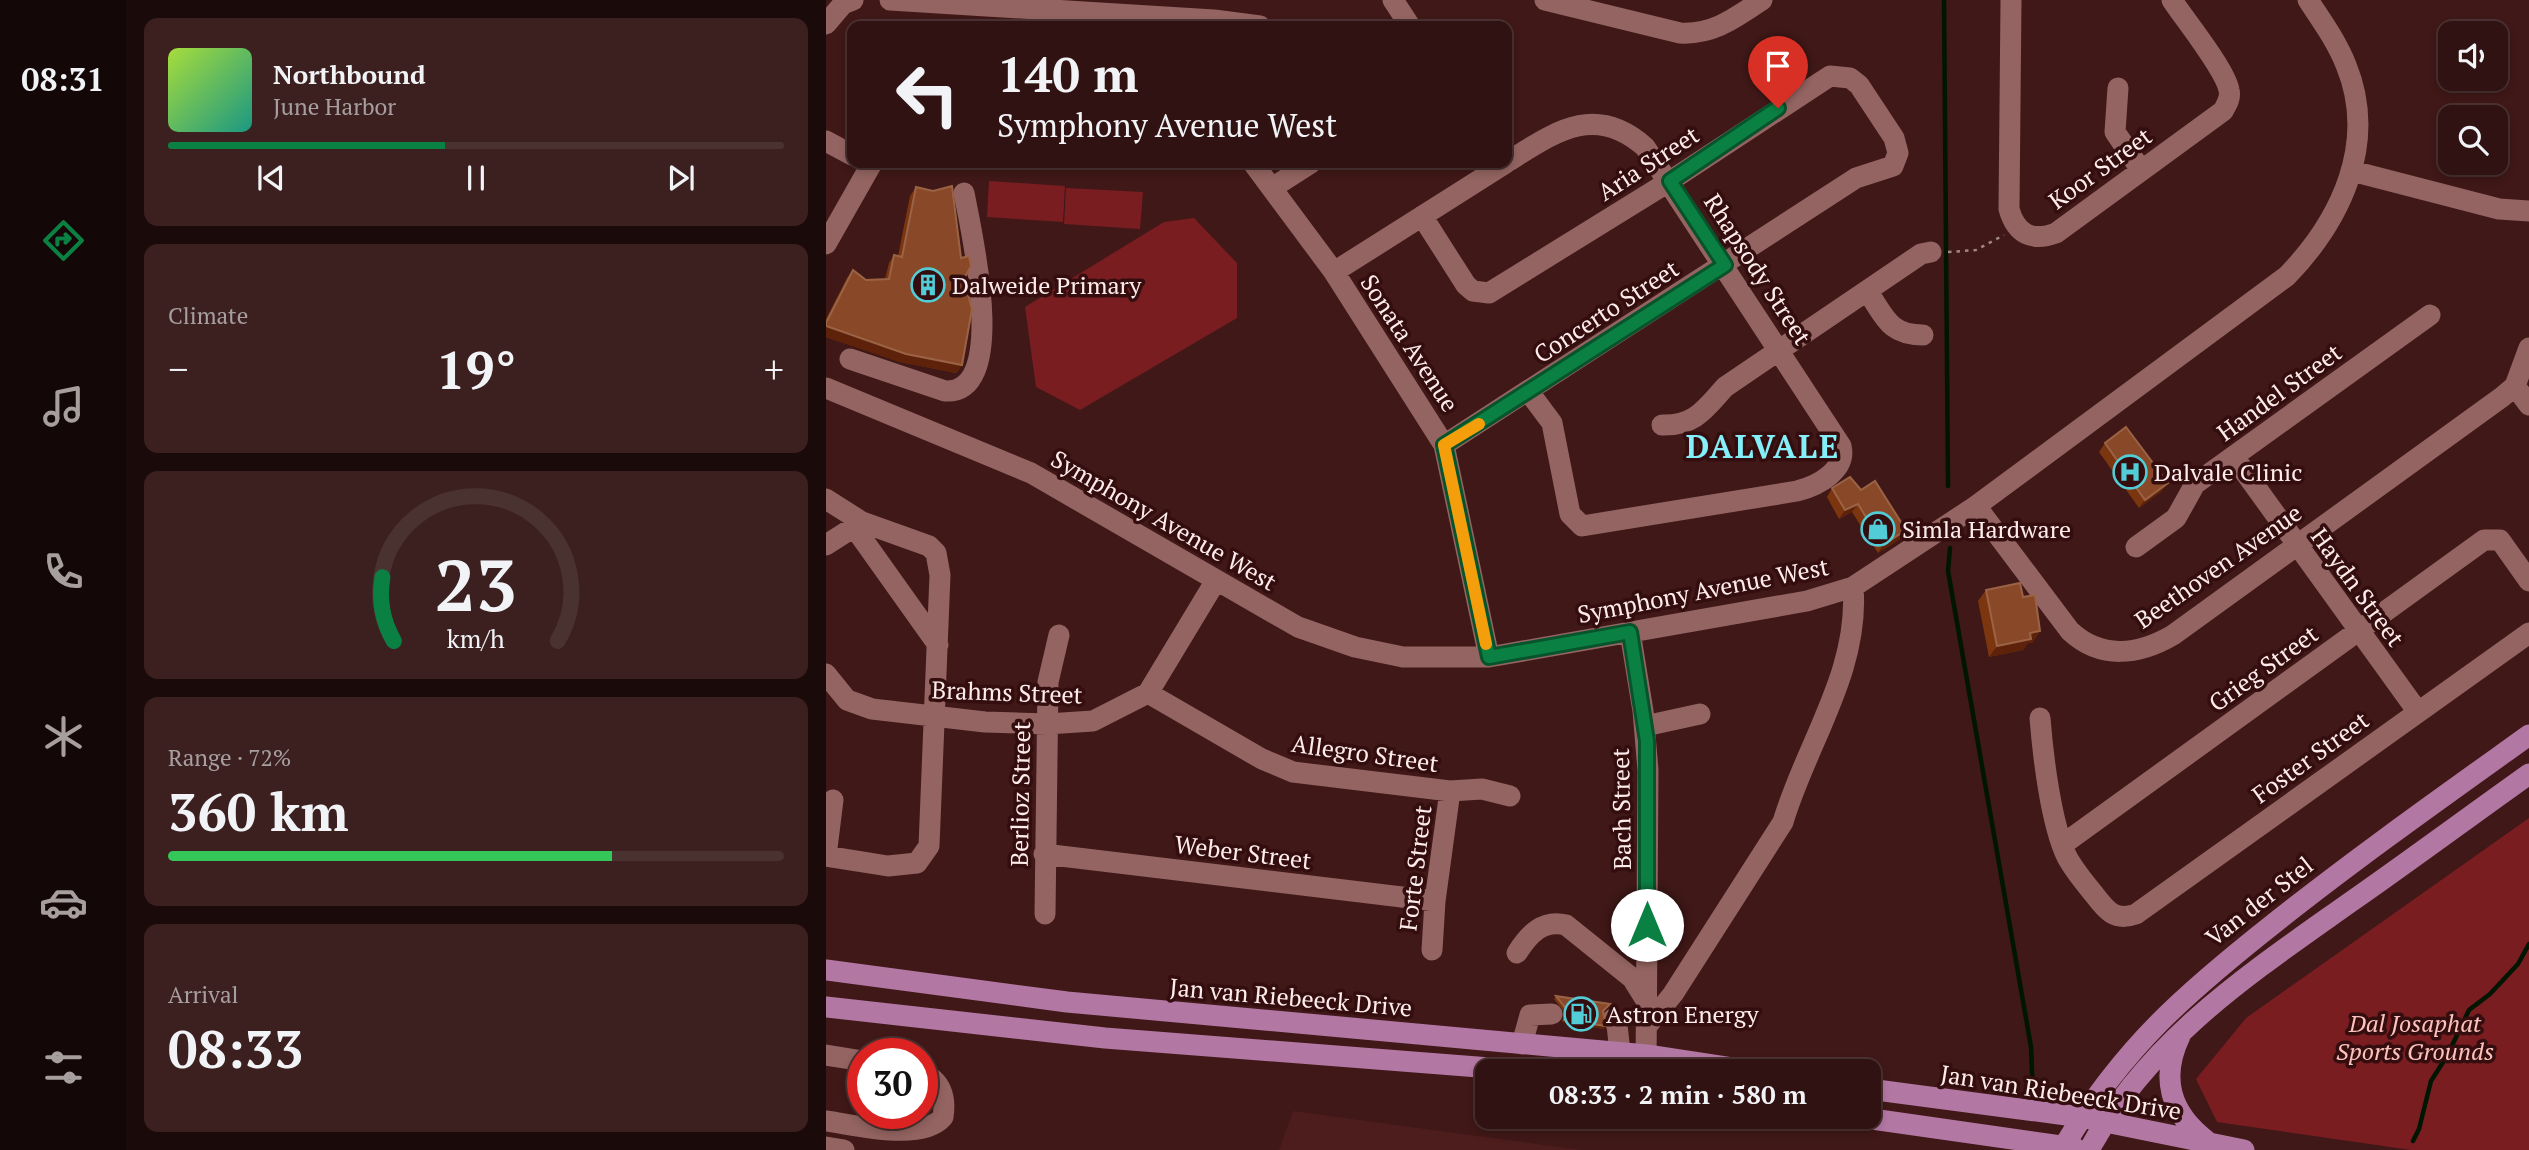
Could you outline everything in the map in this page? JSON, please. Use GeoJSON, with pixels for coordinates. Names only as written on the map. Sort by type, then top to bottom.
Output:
{"type":"FeatureCollection","features":[{"type":"Feature","properties":{"kind":"main road","name":"Van der Stel"},"geometry":{"type":"LineString","coordinates":[[2063,1148],[2110,1076],[2159,1020],[2220,965],[2332,878],[2529,735]]}},
{"type":"Feature","properties":{"kind":"main road","name":"Van der Stel"},"geometry":{"type":"LineString","coordinates":[[2088,1150],[2104,1121],[2134,1081],[2184,1027],[2235,984],[2529,774]]}},
{"type":"Feature","properties":{"kind":"main road","name":"Jan van Riebeeck Drive"},"geometry":{"type":"LineString","coordinates":[[826,971],[1067,1002],[1620,1052],[1637,1059]]}},
{"type":"Feature","properties":{"kind":"main road"},"geometry":{"type":"LineString","coordinates":[[826,1007],[1105,1038],[1475,1067]]}},
{"type":"Feature","properties":{"kind":"main road"},"geometry":{"type":"LineString","coordinates":[[2184,1027],[2171,1063],[2169,1090],[2177,1111],[2208,1142]]}},
{"type":"Feature","properties":{"kind":"main road"},"geometry":{"type":"LineString","coordinates":[[2047,1112],[2110,1076]]}},
{"type":"Feature","properties":{"kind":"main road","name":"Jan van Riebeeck Drive"},"geometry":{"type":"LineString","coordinates":[[1881,1091],[2081,1117],[2244,1150]]}},
{"type":"Feature","properties":{"kind":"main road"},"geometry":{"type":"LineString","coordinates":[[1881,1121],[2088,1150]]}},
{"type":"Feature","properties":{"kind":"street"},"geometry":{"type":"LineString","coordinates":[[826,24],[843,4],[853,0]]}},
{"type":"Feature","properties":{"kind":"street"},"geometry":{"type":"LineString","coordinates":[[890,0],[1215,10],[1246,21]]}},
{"type":"Feature","properties":{"kind":"street"},"geometry":{"type":"LineString","coordinates":[[1393,0],[1407,21]]}},
{"type":"Feature","properties":{"kind":"street"},"geometry":{"type":"LineString","coordinates":[[1545,0],[1680,33],[1694,34],[1725,24],[1762,0]]}},
{"type":"Feature","properties":{"kind":"street","name":"Koor Street"},"geometry":{"type":"LineString","coordinates":[[2011,0],[2009,209],[2014,224],[2029,236],[2042,239],[2056,233],[2223,111],[2230,97],[2225,80],[2172,0]]}},
{"type":"Feature","properties":{"kind":"street","name":"Symphony Avenue West"},"geometry":{"type":"LineString","coordinates":[[826,388],[1031,473],[1298,628],[1355,647],[1403,657],[1489,657],[1807,601],[1853,587],[1976,506],[2287,276],[2327,229],[2344,197],[2352,171],[2357,117],[2347,66],[2308,0]]}},
{"type":"Feature","properties":{"kind":"street","name":"Aria Street"},"geometry":{"type":"LineString","coordinates":[[1422,216],[1466,285],[1473,291],[1489,293],[1670,181],[1830,76],[1850,78],[1859,85],[1894,138],[1898,153]]}},
{"type":"Feature","properties":{"kind":"street"},"geometry":{"type":"LineString","coordinates":[[2118,88],[2115,132],[2141,170]]}},
{"type":"Feature","properties":{"kind":"street","name":"Rhapsody Street"},"geometry":{"type":"LineString","coordinates":[[1512,158],[1559,130],[1584,123],[1601,125],[1632,136],[1645,147],[1780,350],[1841,446],[1843,455],[1837,469],[1807,489],[1582,526],[1575,521],[1568,506],[1552,423],[1529,392]]}},
{"type":"Feature","properties":{"kind":"street"},"geometry":{"type":"LineString","coordinates":[[826,141],[847,152]]}},
{"type":"Feature","properties":{"kind":"street","name":"Concerto Street"},"geometry":{"type":"LineString","coordinates":[[1444,445],[1856,178],[1893,166],[1898,153]]}},
{"type":"Feature","properties":{"kind":"street"},"geometry":{"type":"LineString","coordinates":[[826,244],[862,168]]}},
{"type":"Feature","properties":{"kind":"street","name":"Sonata Avenue"},"geometry":{"type":"LineString","coordinates":[[1257,168],[1334,272],[1444,445],[1489,657]]}},
{"type":"Feature","properties":{"kind":"street"},"geometry":{"type":"LineString","coordinates":[[1272,188],[1303,168]]}},
{"type":"Feature","properties":{"kind":"street","name":"Rhapsody Street"},"geometry":{"type":"LineString","coordinates":[[1334,272],[1495,168]]}},
{"type":"Feature","properties":{"kind":"street"},"geometry":{"type":"LineString","coordinates":[[2352,171],[2499,209],[2529,211]]}},
{"type":"Feature","properties":{"kind":"street"},"geometry":{"type":"LineString","coordinates":[[850,359],[909,381],[955,391],[970,384],[975,372],[983,309],[964,193]]}},
{"type":"Feature","properties":{"kind":"street"},"geometry":{"type":"LineString","coordinates":[[1662,425],[1683,424],[1705,413],[1725,387],[1921,254],[1931,252]]}},
{"type":"Feature","properties":{"kind":"street"},"geometry":{"type":"LineString","coordinates":[[1868,292],[1896,331],[1902,335],[1923,335]]}},
{"type":"Feature","properties":{"kind":"street","name":"Handel Street"},"geometry":{"type":"LineString","coordinates":[[2136,547],[2176,518],[2195,484],[2430,315]]}},
{"type":"Feature","properties":{"kind":"street"},"geometry":{"type":"LineString","coordinates":[[2529,348],[2515,386],[2529,405]]}},
{"type":"Feature","properties":{"kind":"street"},"geometry":{"type":"LineString","coordinates":[[894,417],[909,381]]}},
{"type":"Feature","properties":{"kind":"street","name":"Beethoven Avenue"},"geometry":{"type":"LineString","coordinates":[[1976,506],[2070,631],[2082,643],[2118,652],[2153,647],[2515,386]]}},
{"type":"Feature","properties":{"kind":"street","name":"Haydn Street"},"geometry":{"type":"LineString","coordinates":[[2234,457],[2418,712]]}},
{"type":"Feature","properties":{"kind":"street"},"geometry":{"type":"LineString","coordinates":[[826,499],[858,524],[937,645]]}},
{"type":"Feature","properties":{"kind":"street"},"geometry":{"type":"LineString","coordinates":[[826,545],[858,524]]}},
{"type":"Feature","properties":{"kind":"street"},"geometry":{"type":"LineString","coordinates":[[833,800],[826,856],[902,867],[917,863],[925,855],[931,832],[940,575],[936,553],[929,546],[858,524]]}},
{"type":"Feature","properties":{"kind":"street","name":"Grieg Street"},"geometry":{"type":"LineString","coordinates":[[2062,845],[2483,540],[2495,538],[2507,548],[2529,581]]}},
{"type":"Feature","properties":{"kind":"street"},"geometry":{"type":"LineString","coordinates":[[1148,693],[1215,582]]}},
{"type":"Feature","properties":{"kind":"street"},"geometry":{"type":"LineString","coordinates":[[1647,1026],[1673,994],[1783,822],[1791,796],[1841,678],[1856,614],[1853,587]]}},
{"type":"Feature","properties":{"kind":"street","name":"Bach Street"},"geometry":{"type":"LineString","coordinates":[[1630,632],[1645,726],[1648,770],[1647,1059]]}},
{"type":"Feature","properties":{"kind":"street","name":"Foster Street"},"geometry":{"type":"LineString","coordinates":[[2062,845],[2073,867],[2106,910],[2120,918],[2136,914],[2529,633]]}},
{"type":"Feature","properties":{"kind":"street","name":"Berlioz Street"},"geometry":{"type":"LineString","coordinates":[[1045,914],[1047,724],[1051,661],[1059,635]]}},
{"type":"Feature","properties":{"kind":"street","name":"Brahms Street"},"geometry":{"type":"LineString","coordinates":[[826,674],[836,690],[859,706],[935,718],[1047,724],[1093,721],[1148,693]]}},
{"type":"Feature","properties":{"kind":"street","name":"Allegro Street"},"geometry":{"type":"LineString","coordinates":[[1148,693],[1277,767],[1293,772],[1450,791],[1482,789],[1510,796]]}},
{"type":"Feature","properties":{"kind":"street"},"geometry":{"type":"LineString","coordinates":[[1645,726],[1700,714]]}},
{"type":"Feature","properties":{"kind":"street"},"geometry":{"type":"LineString","coordinates":[[2040,718],[2043,753],[2062,845]]}},
{"type":"Feature","properties":{"kind":"street","name":"Forte Street"},"geometry":{"type":"LineString","coordinates":[[1432,950],[1435,901],[1450,791]]}},
{"type":"Feature","properties":{"kind":"street","name":"Weber Street"},"geometry":{"type":"LineString","coordinates":[[1044,854],[1435,901]]}},
{"type":"Feature","properties":{"kind":"street"},"geometry":{"type":"LineString","coordinates":[[1517,953],[1539,927],[1556,922],[1566,925],[1632,978],[1647,1002]]}},
{"type":"Feature","properties":{"kind":"street"},"geometry":{"type":"LineString","coordinates":[[1522,1044],[1530,1016],[1552,1014]]}},
{"type":"Feature","properties":{"kind":"street"},"geometry":{"type":"LineString","coordinates":[[1613,1019],[1620,1052]]}},
{"type":"Feature","properties":{"kind":"street"},"geometry":{"type":"LineString","coordinates":[[826,1055],[847,1058]]}},
{"type":"Feature","properties":{"kind":"street"},"geometry":{"type":"LineString","coordinates":[[938,1082],[945,1105],[943,1117],[938,1121]]}},
{"type":"Feature","properties":{"kind":"street"},"geometry":{"type":"LineString","coordinates":[[826,1121],[847,1121]]}},
{"type":"Feature","properties":{"kind":"street"},"geometry":{"type":"LineString","coordinates":[[826,1147],[844,1150]]}},
{"type":"Feature","properties":{"kind":"path"},"geometry":{"type":"LineString","coordinates":[[1962,252],[1987,246],[2014,224]]}},
{"type":"Feature","properties":{"kind":"shaded area"},"geometry":{"type":"Polygon","coordinates":[[[1293,1111],[1582,1150],[1279,1150],[1293,1111]]]}},
{"type":"Feature","properties":{"kind":"green space"},"geometry":{"type":"Polygon","coordinates":[[[989,181],[1065,186],[1063,222],[987,217],[989,181]]]}},
{"type":"Feature","properties":{"kind":"green space"},"geometry":{"type":"Polygon","coordinates":[[[1066,188],[1143,192],[1140,229],[1064,224],[1066,188]]]}},
{"type":"Feature","properties":{"kind":"green space"},"geometry":{"type":"Polygon","coordinates":[[[1194,218],[1237,263],[1237,318],[1080,410],[1036,387],[1025,307],[1164,222],[1194,218]]]}},
{"type":"Feature","properties":{"kind":"green space","name":"Dal Josaphat Sports Grounds"},"geometry":{"type":"Polygon","coordinates":[[[2529,818],[2529,1150],[2411,1150],[2217,1122],[2196,1079],[2246,1018],[2529,818]]]}},
{"type":"Feature","properties":{"kind":"building","name":"Dalweide Primary"},"geometry":{"type":"Polygon","coordinates":[[[952,186],[961,258],[969,256],[971,266],[964,279],[972,309],[962,365],[906,354],[826,326],[853,270],[866,280],[889,279],[894,255],[902,257],[916,187],[933,191],[952,186]]]}},
{"type":"Feature","properties":{"kind":"building","name":"Dalvale Clinic"},"geometry":{"type":"Polygon","coordinates":[[[2126,427],[2168,483],[2145,500],[2105,443],[2126,427]]]}},
{"type":"Feature","properties":{"kind":"building"},"geometry":{"type":"Polygon","coordinates":[[[1850,477],[1861,490],[1875,481],[1906,530],[1883,545],[1858,504],[1845,510],[1832,488],[1850,477]]]}},
{"type":"Feature","properties":{"kind":"building"},"geometry":{"type":"Polygon","coordinates":[[[2020,583],[2023,597],[2035,595],[2040,631],[2030,633],[2031,639],[1997,646],[1986,590],[2020,583]]]}},
{"type":"Feature","properties":{"kind":"building"},"geometry":{"type":"Polygon","coordinates":[[[1556,996],[1610,1004],[1603,1011],[1606,1026],[1564,1020],[1567,1010],[1556,996]]]}},
{"type":"Feature","properties":{"kind":"waterway"},"geometry":{"type":"LineString","coordinates":[[1944,0],[1948,486]]}},
{"type":"Feature","properties":{"kind":"waterway"},"geometry":{"type":"LineString","coordinates":[[1950,548],[1948,571],[2031,1047],[2033,1096]]}},
{"type":"Feature","properties":{"kind":"waterway"},"geometry":{"type":"LineString","coordinates":[[2413,1141],[2419,1129],[2431,1081],[2447,1056],[2469,1010],[2490,994],[2518,964],[2529,944]]}},
{"type":"Feature","properties":{"kind":"slow traffic"},"geometry":{"type":"LineString","coordinates":[[1479,424],[1444,445],[1486,644]]}},
{"type":"Feature","properties":{"kind":"place","name":"Dalweide Primary"},"geometry":{"type":"Point","coordinates":[928,285]}},
{"type":"Feature","properties":{"kind":"place","name":"Dalvale Clinic"},"geometry":{"type":"Point","coordinates":[2130,472]}},
{"type":"Feature","properties":{"kind":"place","name":"Simla Hardware"},"geometry":{"type":"Point","coordinates":[1878,529]}},
{"type":"Feature","properties":{"kind":"place","name":"Astron Energy"},"geometry":{"type":"Point","coordinates":[1581,1014]}},
{"type":"Feature","properties":{"kind":"district","name":"DALVALE"},"geometry":{"type":"Point","coordinates":[1763,446]}},
{"type":"Feature","properties":{"kind":"route"},"geometry":{"type":"LineString","coordinates":[[1647,925],[1647,741],[1630,632],[1489,657],[1444,445],[1725,265],[1670,181],[1778,108]]}}]}
